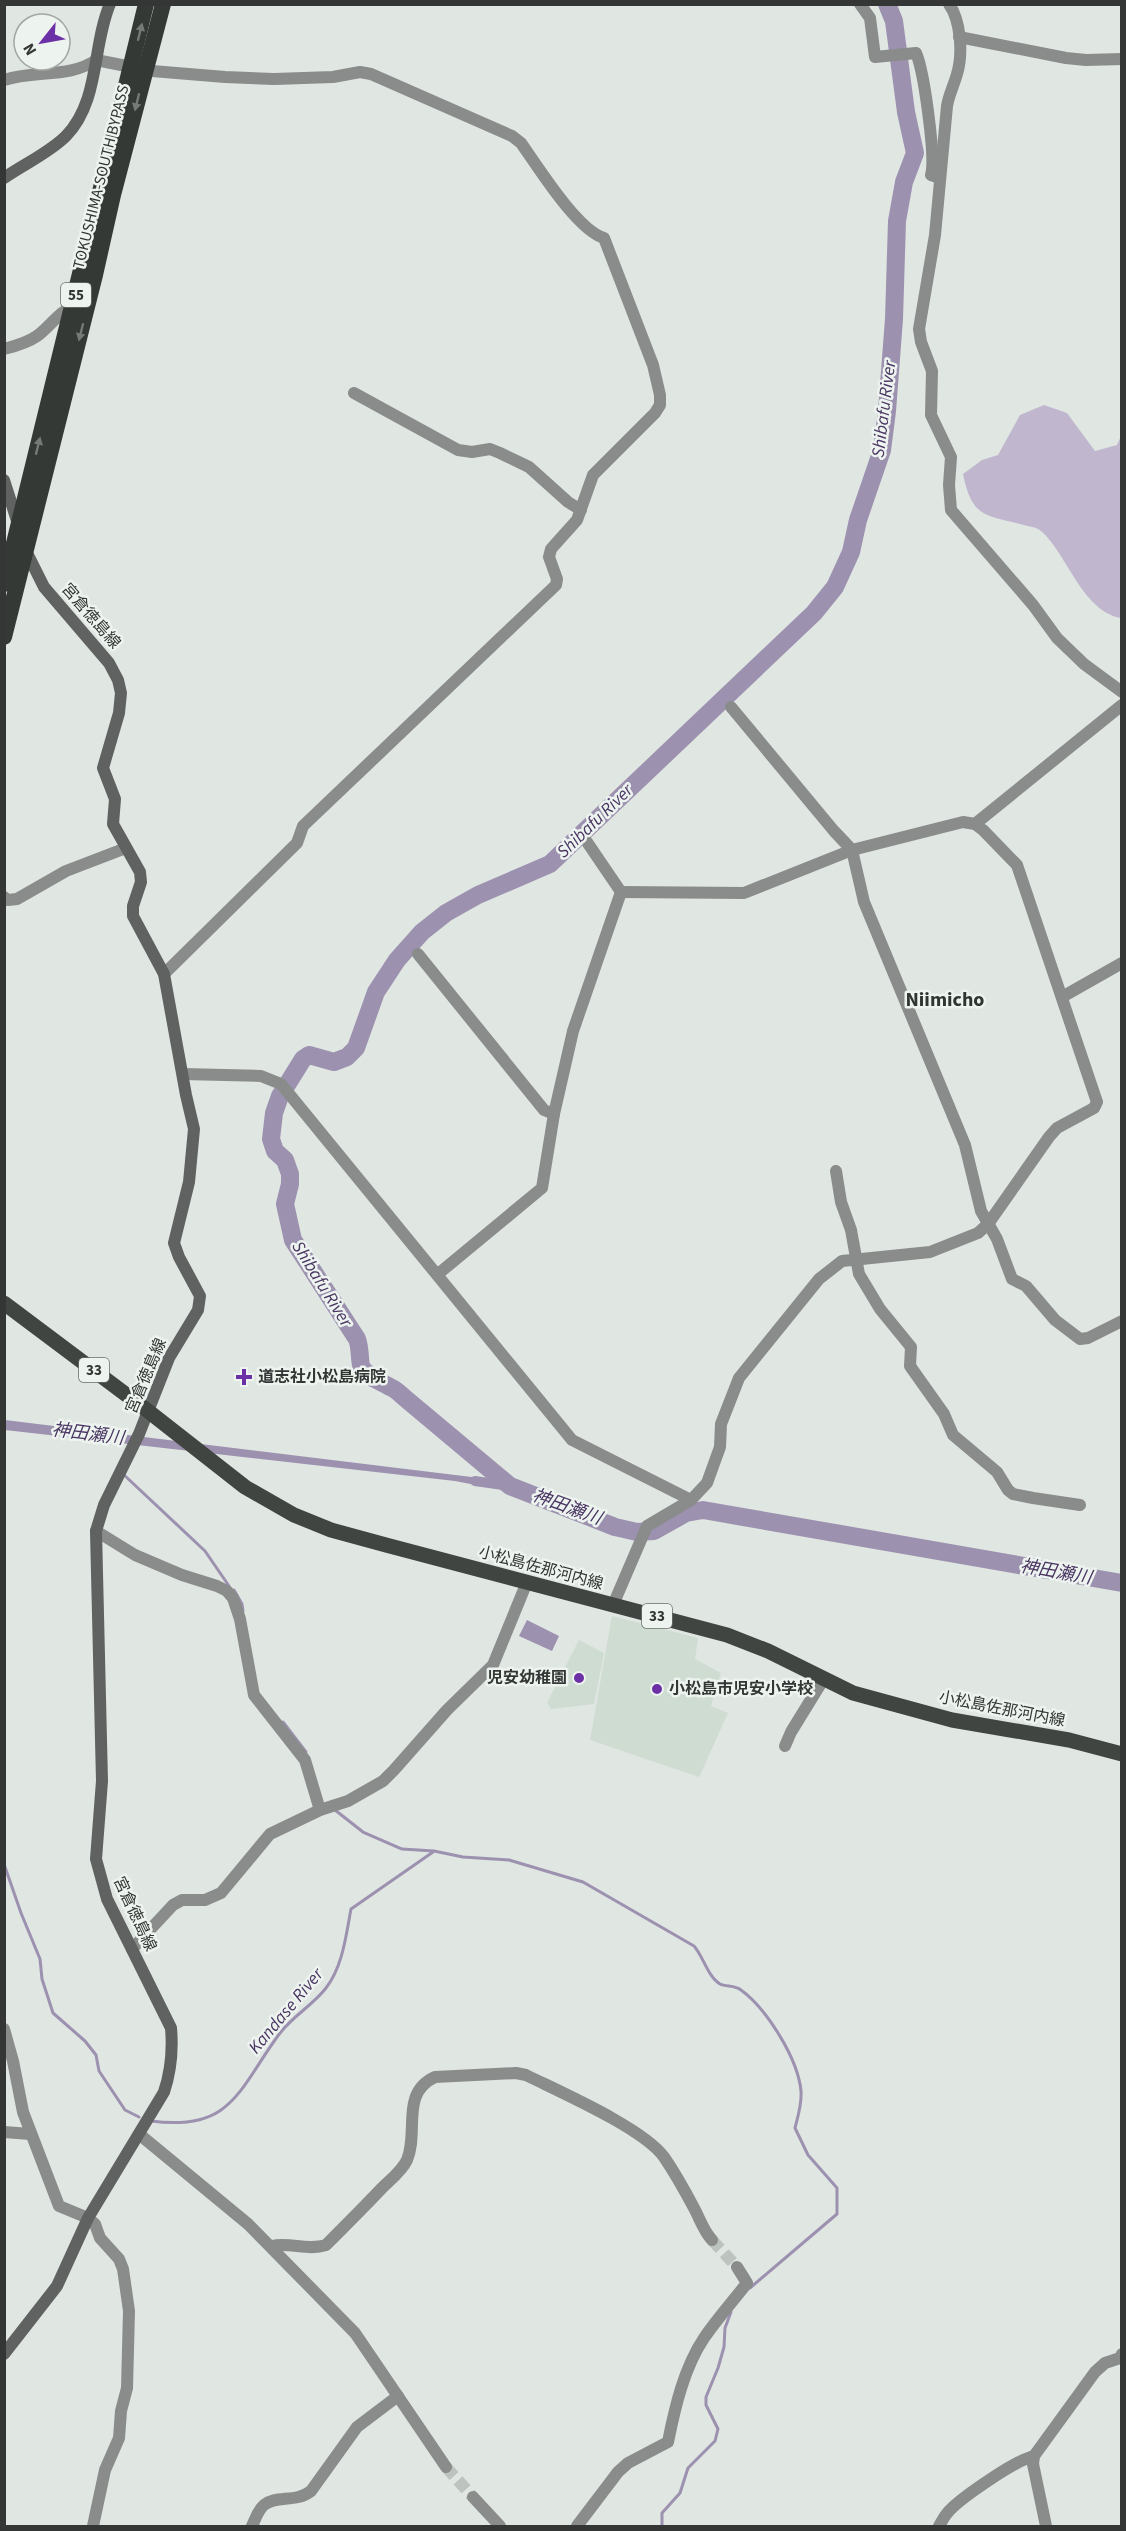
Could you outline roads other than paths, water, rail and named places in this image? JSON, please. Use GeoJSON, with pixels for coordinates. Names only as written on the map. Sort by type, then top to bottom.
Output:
{"type":"FeatureCollection","features":[{"type":"Feature","properties":{"kind":"highway","name":"TOKUSHIMA-SOUTH BYPASS"},"geometry":{"type":"LineString","coordinates":[[138,69],[146,4]]}},
{"type":"Feature","properties":{"kind":"highway","name":"TOKUSHIMA-SOUTH BYPASS"},"geometry":{"type":"LineString","coordinates":[[4,637],[80,305],[138,69],[162,4]]}},
{"type":"Feature","properties":{"kind":"highway","name":"TOKUSHIMA-SOUTH BYPASS"},"geometry":{"type":"LineString","coordinates":[[4,584],[18,525],[80,305]]}},
{"type":"Feature","properties":{"kind":"main road"},"geometry":{"type":"LineString","coordinates":[[4,178],[56,144],[72,128],[87,102],[110,4]]}},
{"type":"Feature","properties":{"kind":"main road","name":"宮倉徳島線"},"geometry":{"type":"LineString","coordinates":[[4,480],[25,549],[44,586],[110,663],[118,680],[121,693],[119,713],[103,768],[114,799],[113,824],[140,872],[141,882],[133,906],[133,916],[164,974],[194,1129],[189,1182],[174,1243],[178,1257],[200,1296],[198,1310],[174,1349],[139,1434],[104,1505],[96,1531],[102,1780],[96,1859],[106,1899],[164,2010],[171,2028],[173,2045],[170,2073],[164,2092],[88,2218],[57,2286],[4,2354]]}},
{"type":"Feature","properties":{"kind":"main road","name":"小松島佐那河内線"},"geometry":{"type":"LineString","coordinates":[[4,1303],[148,1411],[245,1488],[275,1506],[322,1526],[727,1635],[768,1651],[822,1680],[853,1693],[952,1720],[1069,1740],[1122,1754]]}},
{"type":"Feature","properties":{"kind":"street"},"geometry":{"type":"LineString","coordinates":[[860,4],[870,18],[875,57],[916,53],[933,150],[931,175],[940,178]]}},
{"type":"Feature","properties":{"kind":"street"},"geometry":{"type":"LineString","coordinates":[[949,4],[955,13],[960,62],[950,91],[935,235],[919,330],[932,371],[932,415],[951,457],[949,485],[951,510],[1033,605],[1057,638],[1084,664],[1122,692]]}},
{"type":"Feature","properties":{"kind":"street"},"geometry":{"type":"LineString","coordinates":[[958,37],[1066,58],[1122,59]]}},
{"type":"Feature","properties":{"kind":"street"},"geometry":{"type":"LineString","coordinates":[[4,80],[20,75],[72,70],[87,66],[96,60],[138,69],[274,79],[333,77],[360,72],[371,74],[512,136],[521,143],[573,213],[596,236],[604,238],[653,365],[660,395],[660,405],[656,413],[593,476],[577,520],[551,549],[549,557],[557,579],[556,585],[303,826],[297,843],[164,974]]}},
{"type":"Feature","properties":{"kind":"street"},"geometry":{"type":"LineString","coordinates":[[4,349],[23,344],[37,336],[64,310],[80,305]]}},
{"type":"Feature","properties":{"kind":"street"},"geometry":{"type":"LineString","coordinates":[[354,393],[458,450],[472,452],[490,449],[529,467],[568,502],[581,510]]}},
{"type":"Feature","properties":{"kind":"street"},"geometry":{"type":"LineString","coordinates":[[975,825],[1122,705]]}},
{"type":"Feature","properties":{"kind":"street"},"geometry":{"type":"LineString","coordinates":[[731,707],[852,850],[864,902],[965,1145],[981,1211],[997,1239],[1012,1279],[1026,1286],[1055,1320],[1080,1339],[1088,1338],[1122,1321]]}},
{"type":"Feature","properties":{"kind":"street"},"geometry":{"type":"LineString","coordinates":[[613,1605],[643,1533],[691,1500],[707,1483],[720,1447],[721,1424],[740,1378],[819,1279],[842,1261],[930,1252],[978,1233],[988,1224],[1057,1128],[1094,1108],[1097,1102],[1094,1087],[1069,1023],[1017,865],[975,825],[963,822],[852,850],[744,893],[621,892]]}},
{"type":"Feature","properties":{"kind":"street"},"geometry":{"type":"LineString","coordinates":[[587,842],[621,892]]}},
{"type":"Feature","properties":{"kind":"street"},"geometry":{"type":"LineString","coordinates":[[4,897],[8,900],[17,899],[66,871],[126,848]]}},
{"type":"Feature","properties":{"kind":"street"},"geometry":{"type":"LineString","coordinates":[[438,1274],[542,1188],[554,1114],[573,1031],[621,892]]}},
{"type":"Feature","properties":{"kind":"street"},"geometry":{"type":"LineString","coordinates":[[418,954],[544,1110],[554,1114]]}},
{"type":"Feature","properties":{"kind":"street"},"geometry":{"type":"LineString","coordinates":[[1062,997],[1122,963]]}},
{"type":"Feature","properties":{"kind":"street"},"geometry":{"type":"LineString","coordinates":[[183,1074],[261,1076],[284,1087],[572,1440],[691,1500]]}},
{"type":"Feature","properties":{"kind":"street"},"geometry":{"type":"LineString","coordinates":[[836,1170],[841,1202],[855,1248],[855,1260],[859,1274],[876,1302],[911,1347],[910,1366],[944,1414],[956,1439],[997,1472],[1004,1485],[1013,1494],[1080,1505]]}},
{"type":"Feature","properties":{"kind":"street"},"geometry":{"type":"LineString","coordinates":[[96,1531],[135,1555],[182,1575],[217,1586],[227,1591],[233,1598],[240,1618],[254,1695],[305,1760],[320,1810]]}},
{"type":"Feature","properties":{"kind":"street"},"geometry":{"type":"LineString","coordinates":[[132,1949],[173,1905],[182,1900],[205,1900],[220,1893],[270,1834],[320,1810],[348,1801],[383,1781],[447,1710],[493,1665],[527,1582]]}},
{"type":"Feature","properties":{"kind":"street"},"geometry":{"type":"LineString","coordinates":[[785,1746],[790,1732],[822,1680]]}},
{"type":"Feature","properties":{"kind":"street"},"geometry":{"type":"LineString","coordinates":[[4,2029],[13,2061],[22,2112],[59,2206],[88,2218],[95,2224],[100,2238],[119,2259],[123,2269],[129,2311],[127,2388],[121,2411],[119,2438],[105,2470],[93,2526]]}},
{"type":"Feature","properties":{"kind":"street"},"geometry":{"type":"LineString","coordinates":[[272,2246],[281,2244],[315,2248],[326,2245],[396,2175],[407,2159],[415,2098],[420,2086],[427,2081],[435,2077],[516,2073],[526,2075],[593,2108],[651,2143],[663,2155],[694,2207],[704,2231],[712,2240]]}},
{"type":"Feature","properties":{"kind":"street"},"geometry":{"type":"LineString","coordinates":[[4,2132],[30,2134]]}},
{"type":"Feature","properties":{"kind":"street"},"geometry":{"type":"LineString","coordinates":[[139,2134],[272,2246],[355,2333],[446,2467]]}},
{"type":"Feature","properties":{"kind":"street"},"geometry":{"type":"LineString","coordinates":[[577,2526],[618,2472],[628,2463],[668,2442],[676,2404],[696,2354],[704,2338],[747,2283],[737,2267]]}},
{"type":"Feature","properties":{"kind":"street"},"geometry":{"type":"LineString","coordinates":[[1046,2526],[1033,2464],[1034,2456],[1095,2372],[1105,2363],[1120,2358],[1122,2354]]}},
{"type":"Feature","properties":{"kind":"street"},"geometry":{"type":"LineString","coordinates":[[252,2526],[263,2505],[304,2496],[311,2491],[357,2427],[398,2396]]}},
{"type":"Feature","properties":{"kind":"street"},"geometry":{"type":"LineString","coordinates":[[939,2526],[949,2511],[961,2501],[1012,2466],[1034,2456]]}},
{"type":"Feature","properties":{"kind":"street"},"geometry":{"type":"LineString","coordinates":[[473,2497],[500,2526]]}},
{"type":"Feature","properties":{"kind":"water"},"geometry":{"type":"Polygon","coordinates":[[[5,1420],[488,1479],[486,1487],[455,1481],[5,1430],[5,1420]]]}},
{"type":"Feature","properties":{"kind":"water"},"geometry":{"type":"Polygon","coordinates":[[[527,1620],[559,1636],[552,1651],[519,1636],[527,1620]]]}},
{"type":"Feature","properties":{"kind":"waterway","name":"Shibafu River"},"geometry":{"type":"LineString","coordinates":[[887,4],[894,21],[906,112],[915,153],[904,182],[897,221],[894,319],[882,450],[858,520],[851,552],[835,587],[814,613],[550,864],[478,895],[446,913],[422,932],[397,960],[376,992],[356,1048],[347,1057],[334,1062],[309,1055],[303,1059],[280,1096],[274,1113],[271,1139],[275,1151],[285,1160],[290,1174],[285,1204],[293,1240],[357,1339],[362,1368],[371,1377],[396,1391],[510,1486],[615,1527],[637,1532],[654,1531],[686,1513],[703,1510],[1122,1583]]}},
{"type":"Feature","properties":{"kind":"waterway"},"geometry":{"type":"LineString","coordinates":[[123,1474],[205,1551],[229,1586]]}},
{"type":"Feature","properties":{"kind":"waterway","name":"神田瀬川"},"geometry":{"type":"LineString","coordinates":[[475,1481],[510,1486]]}},
{"type":"Feature","properties":{"kind":"waterway"},"geometry":{"type":"LineString","coordinates":[[234,1590],[242,1604],[243,1611]]}},
{"type":"Feature","properties":{"kind":"waterway"},"geometry":{"type":"LineString","coordinates":[[283,1722],[306,1752]]}},
{"type":"Feature","properties":{"kind":"waterway"},"geometry":{"type":"LineString","coordinates":[[335,1810],[363,1832],[402,1849],[509,1860],[583,1882],[694,1946],[716,1981],[722,1985],[739,1988],[761,2009],[780,2036],[794,2064],[801,2091],[800,2110],[795,2128],[808,2155],[837,2188],[837,2214],[750,2288]]}},
{"type":"Feature","properties":{"kind":"waterway","name":"Kandase River"},"geometry":{"type":"LineString","coordinates":[[151,2121],[178,2123],[200,2120],[231,2102],[280,2033],[321,1994],[332,1979],[343,1950],[351,1909],[433,1852]]}},
{"type":"Feature","properties":{"kind":"waterway","name":"Kandase River"},"geometry":{"type":"LineString","coordinates":[[4,1864],[40,1959],[42,1979],[53,2013],[85,2041],[96,2055],[99,2071],[125,2110],[139,2117]]}},
{"type":"Feature","properties":{"kind":"waterway"},"geometry":{"type":"LineString","coordinates":[[662,2526],[662,2513],[680,2493],[688,2468],[715,2441],[718,2429],[706,2405],[706,2397],[718,2368],[724,2347],[725,2328],[731,2312]]}},
{"type":"Feature","properties":{"kind":"tunnel"},"geometry":{"type":"LineString","coordinates":[[712,2240],[737,2267]]}},
{"type":"Feature","properties":{"kind":"tunnel"},"geometry":{"type":"LineString","coordinates":[[446,2467],[473,2497]]}},
{"type":"Feature","properties":{"kind":"place","name":"道志社小松島病院"},"geometry":{"type":"Point","coordinates":[244,1377]}},
{"type":"Feature","properties":{"kind":"place","name":"児安幼稚園"},"geometry":{"type":"Point","coordinates":[579,1678]}},
{"type":"Feature","properties":{"kind":"place","name":"小松島市児安小学校"},"geometry":{"type":"Point","coordinates":[657,1689]}},
{"type":"Feature","properties":{"kind":"district","name":"Niimicho"},"geometry":{"type":"Point","coordinates":[945,1000]}}]}
